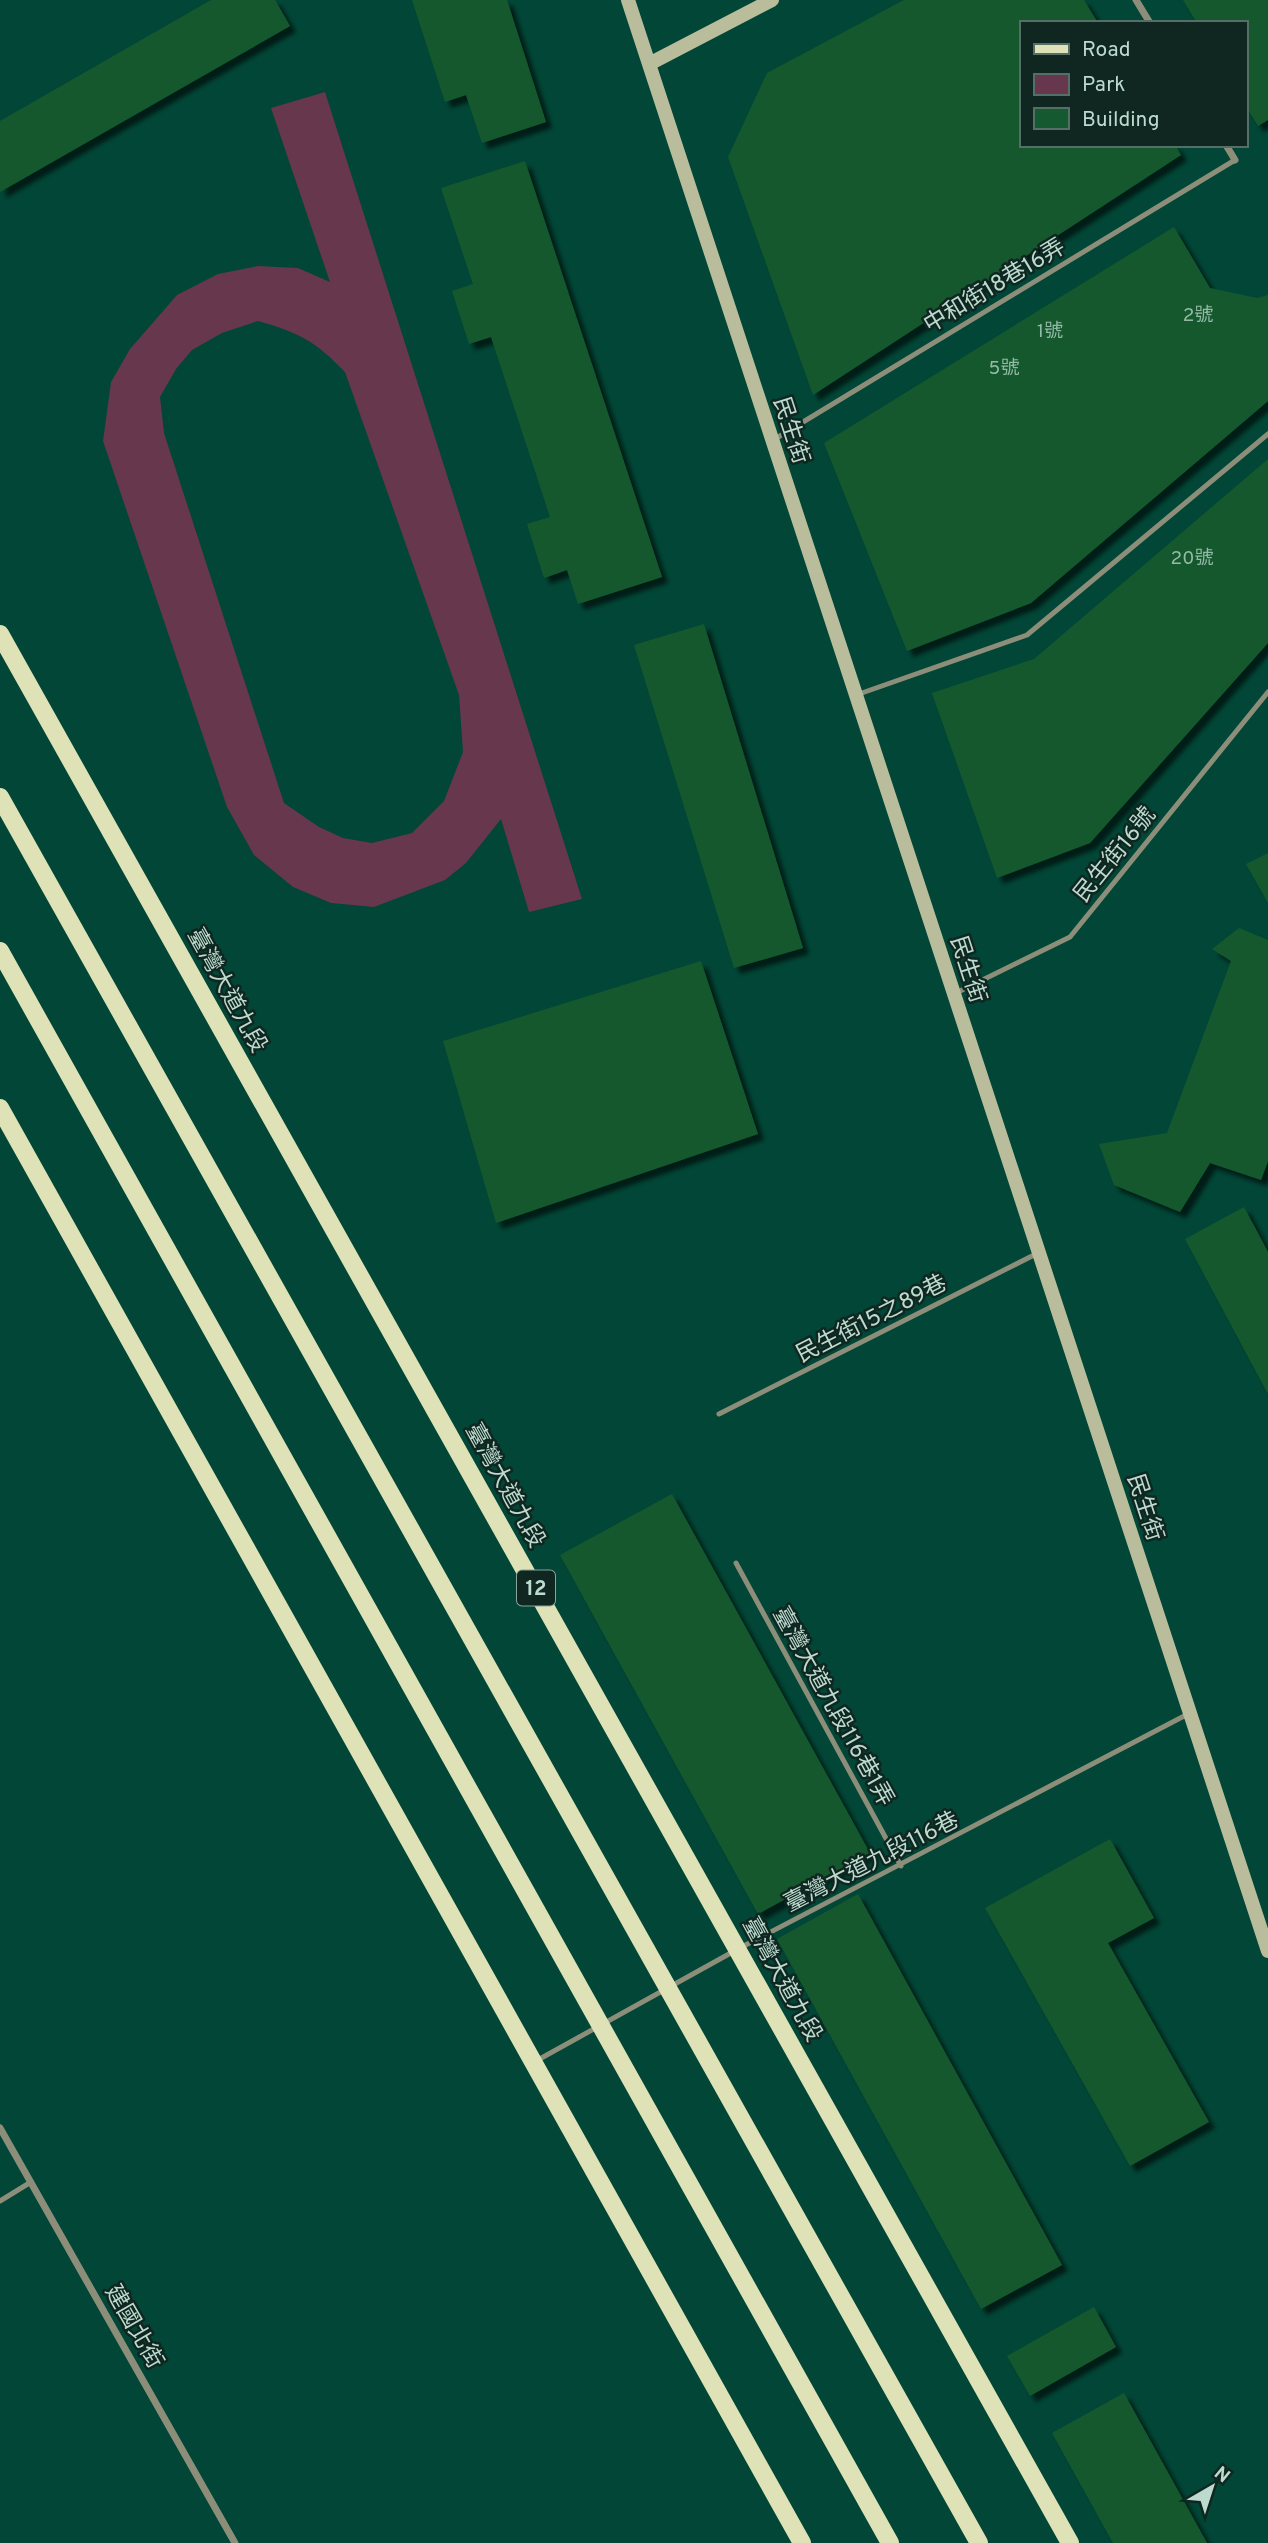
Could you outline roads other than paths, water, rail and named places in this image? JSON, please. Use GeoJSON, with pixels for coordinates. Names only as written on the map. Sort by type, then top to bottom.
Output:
{"type":"FeatureCollection","features":[{"type":"Feature","properties":{"kind":"main road","name":"臺灣大道九段"},"geometry":{"type":"LineString","coordinates":[[0,634],[1070,2543]]}},
{"type":"Feature","properties":{"kind":"main road"},"geometry":{"type":"LineString","coordinates":[[0,797],[979,2543]]}},
{"type":"Feature","properties":{"kind":"main road"},"geometry":{"type":"LineString","coordinates":[[0,951],[890,2543]]}},
{"type":"Feature","properties":{"kind":"main road"},"geometry":{"type":"LineString","coordinates":[[0,1108],[802,2543]]}},
{"type":"Feature","properties":{"kind":"street","name":"民生街"},"geometry":{"type":"LineString","coordinates":[[628,0],[1268,1951]]}},
{"type":"Feature","properties":{"kind":"street"},"geometry":{"type":"LineString","coordinates":[[649,64],[772,0]]}},
{"type":"Feature","properties":{"kind":"street"},"geometry":{"type":"LineString","coordinates":[[1136,0],[1149,21]]}},
{"type":"Feature","properties":{"kind":"street"},"geometry":{"type":"LineString","coordinates":[[1227,147],[1235,160]]}},
{"type":"Feature","properties":{"kind":"street","name":"建國北街"},"geometry":{"type":"LineString","coordinates":[[0,2128],[235,2543]]}},
{"type":"Feature","properties":{"kind":"lane","name":"中和街18巷16弄"},"geometry":{"type":"LineString","coordinates":[[772,441],[1235,160]]}},
{"type":"Feature","properties":{"kind":"lane"},"geometry":{"type":"LineString","coordinates":[[856,695],[1027,635],[1268,434]]}},
{"type":"Feature","properties":{"kind":"lane","name":"民生街16號"},"geometry":{"type":"LineString","coordinates":[[953,994],[1070,937],[1268,692]]}},
{"type":"Feature","properties":{"kind":"lane","name":"民生街15之89巷"},"geometry":{"type":"LineString","coordinates":[[719,1414],[1038,1253]]}},
{"type":"Feature","properties":{"kind":"lane","name":"臺灣大道九段116巷1弄"},"geometry":{"type":"LineString","coordinates":[[736,1563],[901,1866]]}},
{"type":"Feature","properties":{"kind":"lane","name":"臺灣大道九段116巷"},"geometry":{"type":"LineString","coordinates":[[533,2063],[738,1949],[1191,1713]]}},
{"type":"Feature","properties":{"kind":"lane"},"geometry":{"type":"LineString","coordinates":[[0,2200],[31,2182]]}}]}
